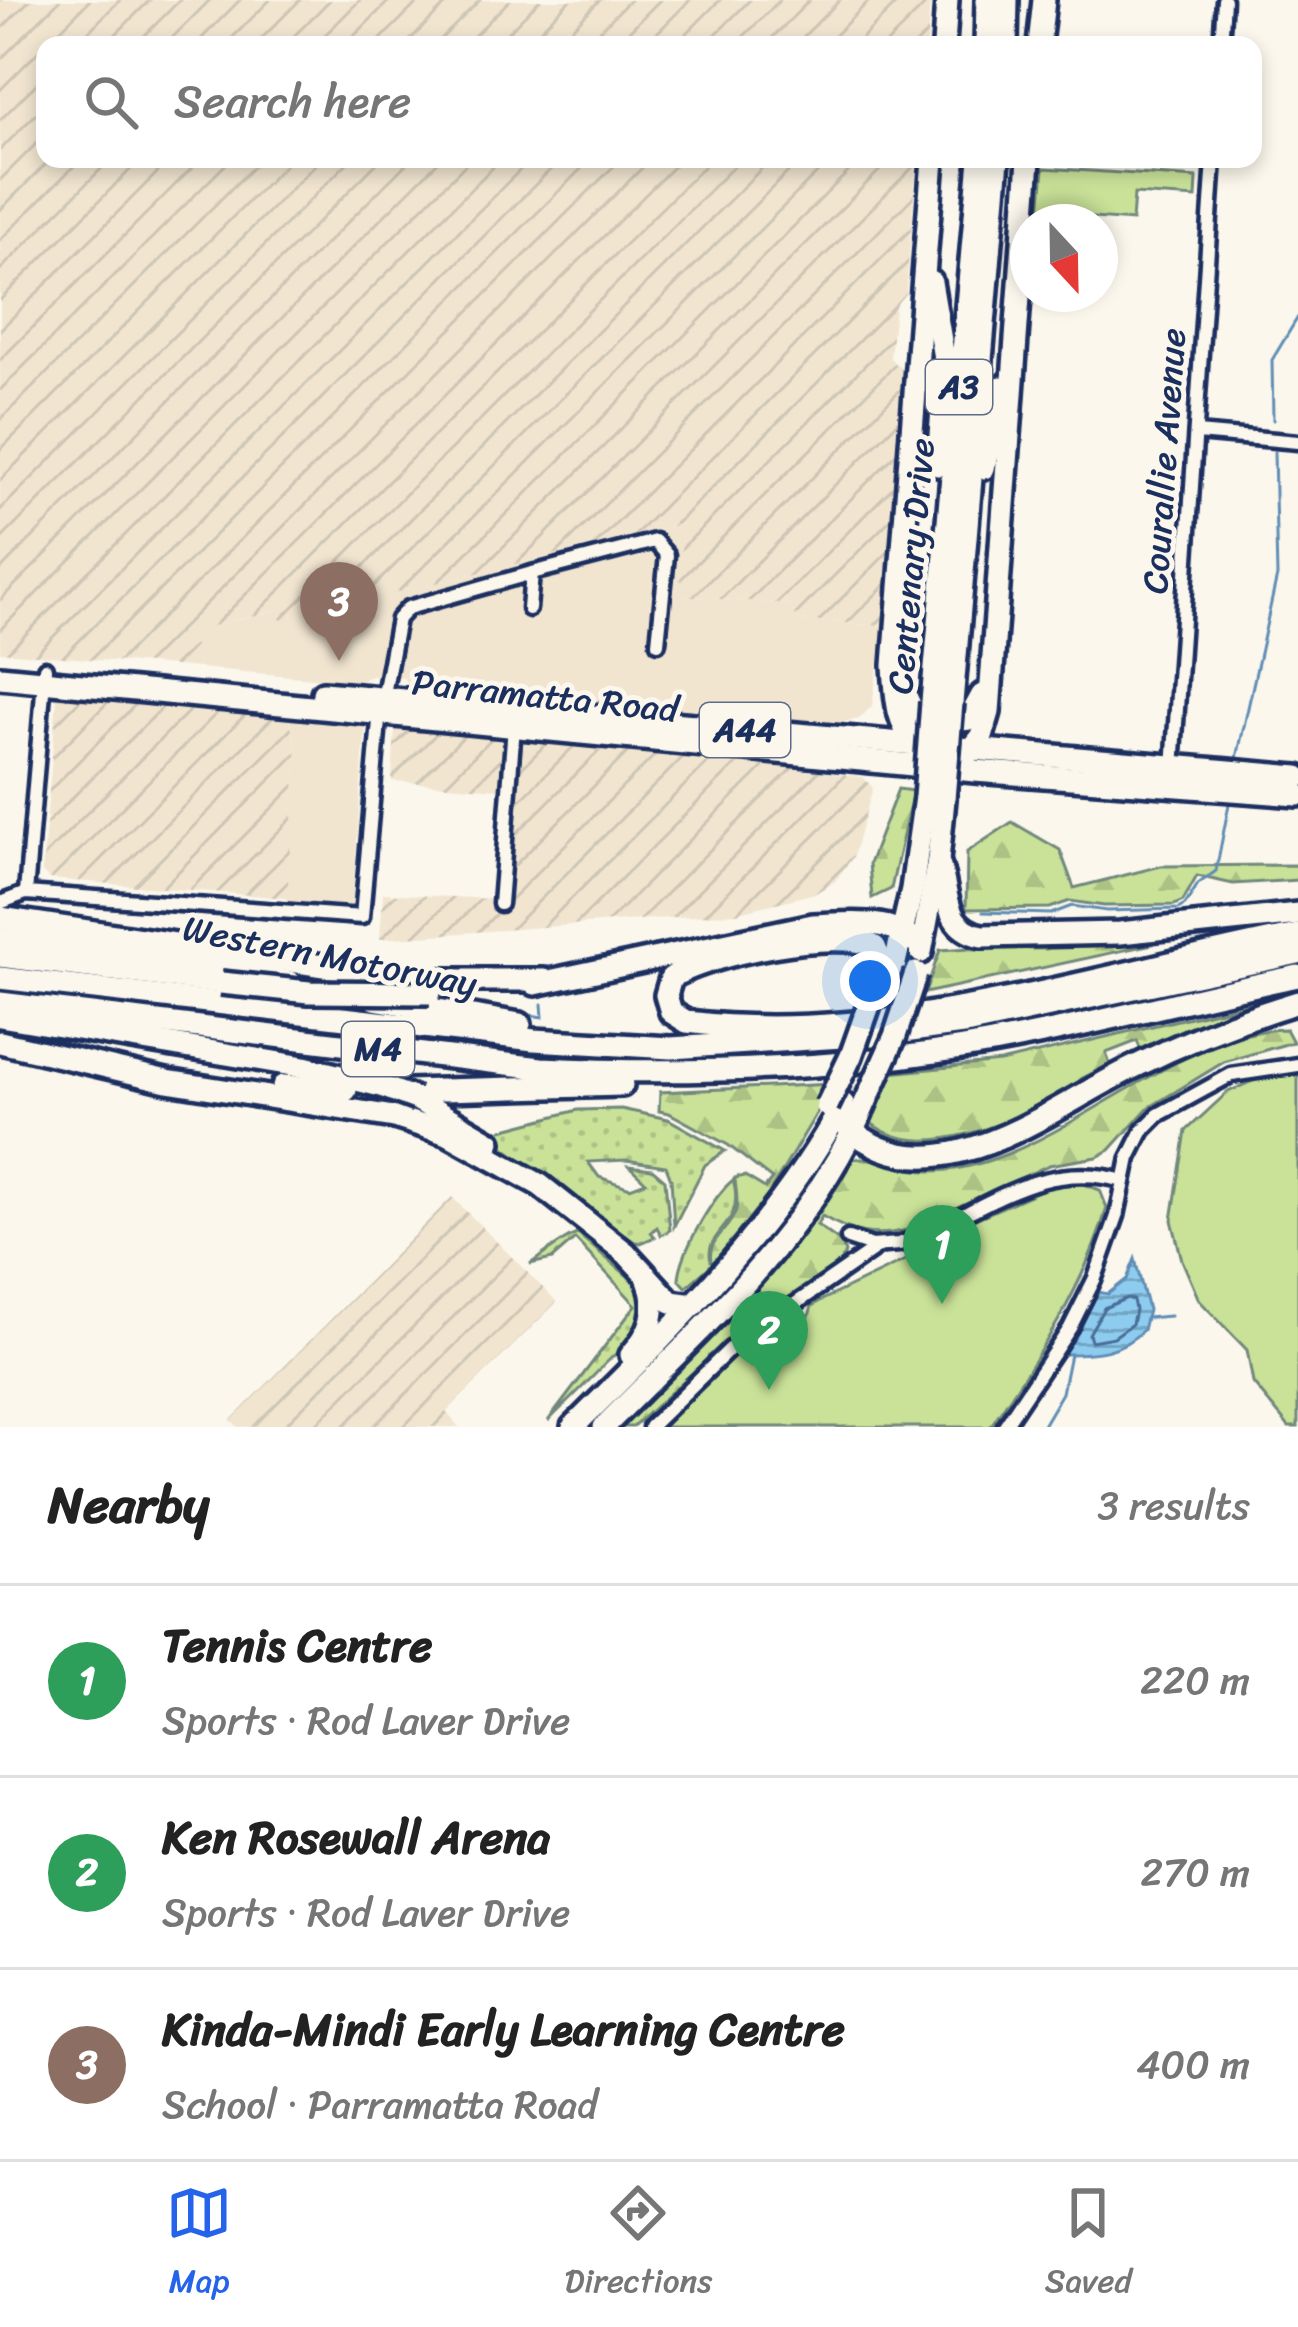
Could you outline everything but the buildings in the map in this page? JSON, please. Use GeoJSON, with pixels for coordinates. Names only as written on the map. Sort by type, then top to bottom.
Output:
{"type":"FeatureCollection","features":[{"type":"Feature","properties":{"kind":"highway"},"geometry":{"type":"LineString","coordinates":[[945,36],[947,0]]}},
{"type":"Feature","properties":{"kind":"highway"},"geometry":{"type":"LineString","coordinates":[[986,36],[987,0]]}},
{"type":"Feature","properties":{"kind":"highway"},"geometry":{"type":"LineString","coordinates":[[1006,36],[1007,0]]}},
{"type":"Feature","properties":{"kind":"highway"},"geometry":{"type":"LineString","coordinates":[[1038,36],[1040,0]]}},
{"type":"Feature","properties":{"kind":"highway"},"geometry":{"type":"LineString","coordinates":[[933,168],[932,285],[945,364],[933,577],[939,615]]}},
{"type":"Feature","properties":{"kind":"highway","name":"Centenary Drive"},"geometry":{"type":"LineString","coordinates":[[942,702],[939,615],[979,168]]}},
{"type":"Feature","properties":{"kind":"highway","name":"Centenary Drive"},"geometry":{"type":"LineString","coordinates":[[885,977],[903,931],[934,798],[942,702],[968,524],[997,168]]}},
{"type":"Feature","properties":{"kind":"highway"},"geometry":{"type":"LineString","coordinates":[[998,749],[989,712],[1028,168]]}},
{"type":"Feature","properties":{"kind":"highway"},"geometry":{"type":"LineString","coordinates":[[858,738],[883,725],[895,700],[925,246],[933,191]]}},
{"type":"Feature","properties":{"kind":"highway"},"geometry":{"type":"LineString","coordinates":[[968,524],[980,518],[984,467],[1004,370],[1016,347]]}},
{"type":"Feature","properties":{"kind":"highway"},"geometry":{"type":"LineString","coordinates":[[898,641],[903,688],[913,712],[941,723],[969,718],[977,709],[995,635]]}},
{"type":"Feature","properties":{"kind":"highway","name":"Parramatta Road"},"geometry":{"type":"LineString","coordinates":[[0,664],[45,674],[515,718],[945,768],[1298,777]]}},
{"type":"Feature","properties":{"kind":"highway","name":"Parramatta Road"},"geometry":{"type":"LineString","coordinates":[[0,677],[45,674]]}},
{"type":"Feature","properties":{"kind":"highway"},"geometry":{"type":"LineString","coordinates":[[895,700],[912,742],[945,768],[974,748],[989,712]]}},
{"type":"Feature","properties":{"kind":"highway","name":"Parramatta Road"},"geometry":{"type":"LineString","coordinates":[[515,718],[998,749],[1298,795]]}},
{"type":"Feature","properties":{"kind":"highway","name":"Centenary Drive"},"geometry":{"type":"LineString","coordinates":[[922,948],[938,861],[934,798]]}},
{"type":"Feature","properties":{"kind":"highway"},"geometry":{"type":"LineString","coordinates":[[938,861],[952,917],[962,930],[982,937],[1120,933],[1298,914]]}},
{"type":"Feature","properties":{"kind":"highway"},"geometry":{"type":"LineString","coordinates":[[0,956],[309,992],[430,993],[544,980],[662,958],[807,920],[874,913],[896,904],[913,889]]}},
{"type":"Feature","properties":{"kind":"highway"},"geometry":{"type":"LineString","coordinates":[[0,918],[418,980],[544,980]]}},
{"type":"Feature","properties":{"kind":"highway"},"geometry":{"type":"LineString","coordinates":[[763,933],[855,923],[903,931],[922,948]]}},
{"type":"Feature","properties":{"kind":"highway"},"geometry":{"type":"LineString","coordinates":[[885,977],[881,958],[869,943],[849,939],[794,944],[685,970],[671,978],[666,1001],[675,1016],[699,1023],[792,1024],[919,1014],[1039,994],[1298,935]]}},
{"type":"Feature","properties":{"kind":"highway","name":"Western Motorway"},"geometry":{"type":"LineString","coordinates":[[0,939],[208,966],[447,1012],[581,1032],[646,1048]]}},
{"type":"Feature","properties":{"kind":"highway","name":"A3"},"geometry":{"type":"LineString","coordinates":[[571,1427],[793,1225],[866,1101],[895,1036],[922,948]]}},
{"type":"Feature","properties":{"kind":"highway","name":"Western Motorway"},"geometry":{"type":"LineString","coordinates":[[0,978],[646,1048],[807,1041],[970,1023],[1298,953]]}},
{"type":"Feature","properties":{"kind":"highway","name":"M4"},"geometry":{"type":"LineString","coordinates":[[0,1003],[541,1068],[697,1070],[839,1064],[984,1044],[1298,976]]}},
{"type":"Feature","properties":{"kind":"highway","name":"A3"},"geometry":{"type":"LineString","coordinates":[[604,1427],[702,1312],[713,1283],[790,1191],[835,1105],[885,977]]}},
{"type":"Feature","properties":{"kind":"highway"},"geometry":{"type":"LineString","coordinates":[[835,1105],[852,1131],[872,1143],[913,1154],[959,1154],[1139,1064],[1298,1002]]}},
{"type":"Feature","properties":{"kind":"highway"},"geometry":{"type":"LineString","coordinates":[[0,1016],[304,1067],[411,1095],[658,1084],[697,1070]]}},
{"type":"Feature","properties":{"kind":"highway"},"geometry":{"type":"LineString","coordinates":[[0,1032],[197,1074],[291,1088],[346,1090]]}},
{"type":"Feature","properties":{"kind":"highway"},"geometry":{"type":"LineString","coordinates":[[0,1042],[166,1081],[394,1117],[466,1135]]}},
{"type":"Feature","properties":{"kind":"highway"},"geometry":{"type":"LineString","coordinates":[[411,1095],[616,1245],[671,1302],[702,1312]]}},
{"type":"Feature","properties":{"kind":"highway"},"geometry":{"type":"LineString","coordinates":[[571,1427],[649,1329],[654,1300],[644,1274]]}},
{"type":"Feature","properties":{"kind":"street"},"geometry":{"type":"LineString","coordinates":[[1222,36],[1224,0]]}},
{"type":"Feature","properties":{"kind":"street","name":"Courallie Avenue"},"geometry":{"type":"LineString","coordinates":[[1171,777],[1213,168]]}},
{"type":"Feature","properties":{"kind":"street"},"geometry":{"type":"LineString","coordinates":[[1197,434],[1298,442]]}},
{"type":"Feature","properties":{"kind":"street"},"geometry":{"type":"LineString","coordinates":[[0,903],[26,893],[362,917],[383,705],[403,612],[655,542],[667,555],[658,643]]}},
{"type":"Feature","properties":{"kind":"street"},"geometry":{"type":"LineString","coordinates":[[530,609],[532,573]]}},
{"type":"Feature","properties":{"kind":"street"},"geometry":{"type":"LineString","coordinates":[[26,893],[45,674]]}},
{"type":"Feature","properties":{"kind":"street"},"geometry":{"type":"LineString","coordinates":[[500,904],[515,718]]}},
{"type":"Feature","properties":{"kind":"street"},"geometry":{"type":"LineString","coordinates":[[1004,1427],[1070,1328],[1095,1278],[1117,1216],[1134,1145],[1158,1115],[1231,1075],[1298,1065]]}},
{"type":"Feature","properties":{"kind":"street"},"geometry":{"type":"LineString","coordinates":[[650,1427],[730,1349],[879,1246],[906,1241],[1052,1175],[1086,1173],[1124,1181]]}},
{"type":"Feature","properties":{"kind":"street"},"geometry":{"type":"LineString","coordinates":[[848,1238],[879,1246]]}},
{"type":"Feature","properties":{"kind":"shaded area"},"geometry":{"type":"Polygon","coordinates":[[[0,0],[930,0],[928,36],[36,36],[36,168],[916,168],[906,293],[895,306],[890,358],[903,370],[884,626],[798,620],[788,604],[680,596],[682,524],[281,620],[277,610],[192,631],[199,668],[0,652],[0,0]]]}},
{"type":"Feature","properties":{"kind":"shaded area"},"geometry":{"type":"Polygon","coordinates":[[[683,524],[681,596],[788,604],[798,620],[884,626],[872,706],[859,719],[839,723],[672,712],[409,685],[404,678],[371,676],[358,682],[199,668],[191,631],[278,610],[282,619],[683,524]]]}},
{"type":"Feature","properties":{"kind":"shaded area"},"geometry":{"type":"Polygon","coordinates":[[[62,694],[287,713],[297,747],[287,898],[49,879],[42,872],[57,698],[62,694]]]}},
{"type":"Feature","properties":{"kind":"shaded area"},"geometry":{"type":"Polygon","coordinates":[[[287,713],[366,720],[352,906],[286,901],[297,747],[287,713]]]}},
{"type":"Feature","properties":{"kind":"shaded area"},"geometry":{"type":"Polygon","coordinates":[[[401,723],[503,733],[500,789],[392,781],[395,727],[401,723]]]}},
{"type":"Feature","properties":{"kind":"shaded area"},"geometry":{"type":"Polygon","coordinates":[[[521,734],[863,777],[873,788],[853,857],[835,881],[816,893],[736,913],[380,939],[383,893],[509,900],[521,734]]]}},
{"type":"Feature","properties":{"kind":"shaded area"},"geometry":{"type":"Polygon","coordinates":[[[452,1197],[557,1302],[446,1412],[459,1427],[238,1427],[231,1420],[452,1197]]]}},
{"type":"Feature","properties":{"kind":"green space"},"geometry":{"type":"Polygon","coordinates":[[[1044,168],[1197,178],[1196,198],[1134,194],[1132,221],[1118,220],[1118,204],[1041,204],[1044,168]]]}},
{"type":"Feature","properties":{"kind":"green space"},"geometry":{"type":"Polygon","coordinates":[[[898,789],[913,791],[891,889],[872,898],[869,864],[898,789]]]}},
{"type":"Feature","properties":{"kind":"green space"},"geometry":{"type":"Polygon","coordinates":[[[1012,822],[1060,850],[1074,888],[1161,866],[1298,865],[1298,880],[1233,884],[1197,876],[1183,901],[1174,905],[1104,906],[1070,901],[1050,908],[966,909],[967,852],[1012,822]]]}},
{"type":"Feature","properties":{"kind":"green space"},"geometry":{"type":"Polygon","coordinates":[[[1150,936],[1153,944],[925,993],[940,950],[1150,936]]]}},
{"type":"Feature","properties":{"kind":"green space"},"geometry":{"type":"Polygon","coordinates":[[[1284,995],[1142,1053],[1137,1041],[1106,1053],[1110,1064],[1081,1079],[1072,1090],[972,1133],[918,1140],[893,1135],[871,1123],[890,1073],[1000,1062],[1284,995]]]}},
{"type":"Feature","properties":{"kind":"green space"},"geometry":{"type":"Polygon","coordinates":[[[1286,1029],[1293,1042],[1224,1062],[1147,1109],[1110,1150],[1097,1157],[1049,1165],[907,1230],[863,1232],[822,1216],[817,1225],[842,1243],[845,1253],[838,1266],[726,1342],[633,1427],[623,1427],[782,1260],[852,1159],[926,1171],[985,1162],[1039,1139],[1180,1060],[1252,1033],[1286,1029]]]}},
{"type":"Feature","properties":{"kind":"green space"},"geometry":{"type":"Polygon","coordinates":[[[1298,1075],[1298,1427],[1289,1427],[1253,1383],[1247,1350],[1199,1300],[1172,1220],[1186,1131],[1228,1092],[1264,1076],[1298,1075]]]}},
{"type":"Feature","properties":{"kind":"green space"},"geometry":{"type":"Polygon","coordinates":[[[834,1084],[768,1195],[712,1265],[714,1242],[736,1210],[735,1178],[745,1176],[765,1188],[772,1179],[728,1145],[659,1111],[660,1092],[834,1084]]]}},
{"type":"Feature","properties":{"kind":"green space"},"geometry":{"type":"Polygon","coordinates":[[[621,1109],[668,1119],[725,1151],[705,1165],[674,1226],[666,1166],[626,1160],[588,1162],[599,1177],[630,1188],[646,1182],[629,1166],[652,1169],[665,1180],[670,1230],[661,1235],[657,1227],[651,1232],[655,1237],[641,1243],[628,1240],[486,1134],[578,1110],[621,1109]]]}},
{"type":"Feature","properties":{"kind":"green space"},"geometry":{"type":"Polygon","coordinates":[[[739,1176],[734,1183],[734,1211],[712,1244],[712,1265],[686,1287],[679,1279],[692,1238],[710,1207],[739,1176]]]}},
{"type":"Feature","properties":{"kind":"green space"},"geometry":{"type":"Polygon","coordinates":[[[1060,1182],[1100,1190],[1107,1208],[1072,1295],[990,1427],[656,1427],[733,1358],[798,1317],[809,1316],[820,1301],[941,1243],[939,1235],[1060,1182]]]}},
{"type":"Feature","properties":{"kind":"green space"},"geometry":{"type":"Polygon","coordinates":[[[578,1234],[636,1283],[642,1311],[630,1339],[548,1421],[636,1305],[575,1239],[552,1259],[530,1264],[578,1234]]]}},
{"type":"Feature","properties":{"kind":"water"},"geometry":{"type":"Polygon","coordinates":[[[1135,1259],[1148,1310],[1143,1330],[1107,1351],[1064,1354],[1098,1292],[1108,1294],[1127,1279],[1135,1259]]]}},
{"type":"Feature","properties":{"kind":"waterway"},"geometry":{"type":"LineString","coordinates":[[1273,420],[1272,360],[1298,317]]}},
{"type":"Feature","properties":{"kind":"waterway"},"geometry":{"type":"LineString","coordinates":[[1237,758],[1277,576],[1274,452]]}},
{"type":"Feature","properties":{"kind":"waterway"},"geometry":{"type":"LineString","coordinates":[[983,912],[1051,914],[1072,906],[1107,911],[1178,909],[1216,871],[1229,804]]}},
{"type":"Feature","properties":{"kind":"waterway"},"geometry":{"type":"LineString","coordinates":[[955,998],[1212,941]]}},
{"type":"Feature","properties":{"kind":"waterway"},"geometry":{"type":"LineString","coordinates":[[786,955],[812,951]]}},
{"type":"Feature","properties":{"kind":"waterway"},"geometry":{"type":"LineString","coordinates":[[486,1008],[543,1017],[542,1004]]}},
{"type":"Feature","properties":{"kind":"waterway"},"geometry":{"type":"LineString","coordinates":[[830,1014],[857,1012]]}},
{"type":"Feature","properties":{"kind":"waterway"},"geometry":{"type":"LineString","coordinates":[[1146,1318],[1170,1316]]}},
{"type":"Feature","properties":{"kind":"waterway"},"geometry":{"type":"LineString","coordinates":[[1042,1427],[1062,1393],[1070,1354]]}},
{"type":"Feature","properties":{"kind":"place","name":"Kinda-Mindi Early Learning Centre"},"geometry":{"type":"Point","coordinates":[339,661]}},
{"type":"Feature","properties":{"kind":"place","name":"Tennis Centre"},"geometry":{"type":"Point","coordinates":[942,1304]}},
{"type":"Feature","properties":{"kind":"place","name":"Ken Rosewall Arena"},"geometry":{"type":"Point","coordinates":[769,1390]}}]}
